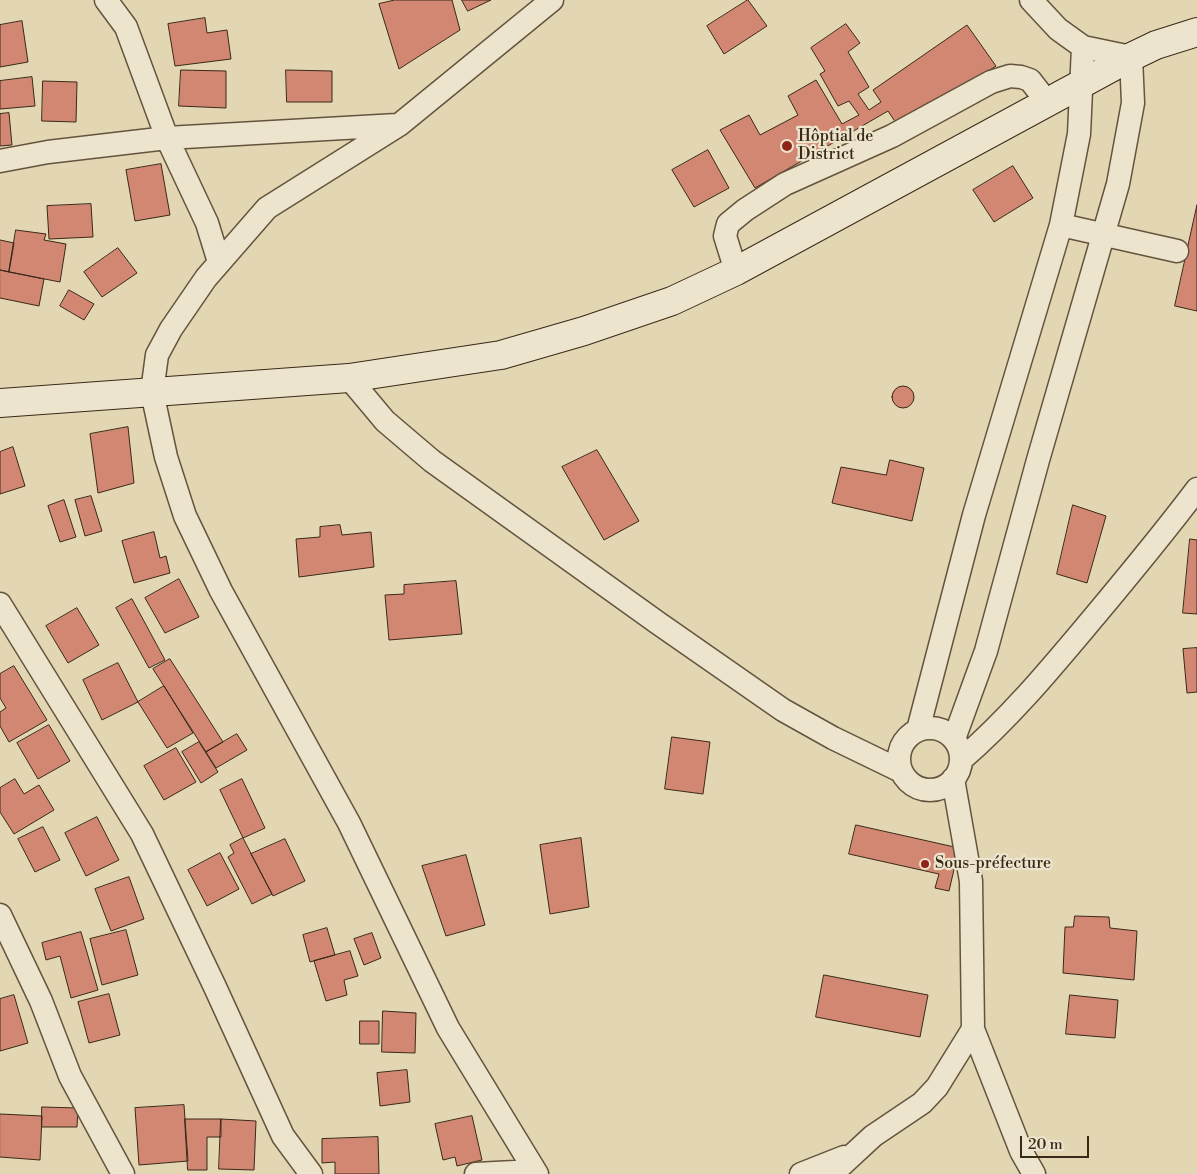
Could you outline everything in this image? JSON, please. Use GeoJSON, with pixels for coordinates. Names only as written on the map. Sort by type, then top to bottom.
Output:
{"type":"FeatureCollection","features":[{"type":"Feature","properties":{"kind":"main road"},"geometry":{"type":"LineString","coordinates":[[0,403],[349,378],[501,355],[584,331],[672,301],[736,271],[1131,57],[1156,45],[1197,32]]}},
{"type":"Feature","properties":{"kind":"street"},"geometry":{"type":"LineString","coordinates":[[106,0],[126,27],[167,138],[207,223],[219,262]]}},
{"type":"Feature","properties":{"kind":"street"},"geometry":{"type":"LineString","coordinates":[[476,1174],[536,1172],[448,1028],[349,823],[221,590],[186,516],[166,457],[152,392],[157,355],[171,329],[219,262],[267,208],[399,125],[552,0]]}},
{"type":"Feature","properties":{"kind":"street"},"geometry":{"type":"LineString","coordinates":[[349,378],[385,421],[432,461],[783,710],[833,738],[901,771],[907,780],[925,790],[945,786],[956,759],[1038,460],[1104,235],[1130,126],[1133,103],[1131,57],[1083,47],[1058,29],[1031,0]]}},
{"type":"Feature","properties":{"kind":"street"},"geometry":{"type":"LineString","coordinates":[[918,730],[974,515],[1061,225],[1079,134],[1083,47]]}},
{"type":"Feature","properties":{"kind":"street"},"geometry":{"type":"LineString","coordinates":[[736,271],[725,236],[728,224],[745,210],[785,184],[892,136],[991,82],[1010,76],[1030,80],[1047,102]]}},
{"type":"Feature","properties":{"kind":"street"},"geometry":{"type":"LineString","coordinates":[[0,161],[48,152],[167,138],[399,125]]}},
{"type":"Feature","properties":{"kind":"street"},"geometry":{"type":"LineString","coordinates":[[1061,225],[1177,252]]}},
{"type":"Feature","properties":{"kind":"street"},"geometry":{"type":"LineString","coordinates":[[956,759],[997,729],[1041,680],[1168,528],[1197,489]]}},
{"type":"Feature","properties":{"kind":"street"},"geometry":{"type":"LineString","coordinates":[[0,604],[142,834],[283,1136],[311,1174]]}},
{"type":"Feature","properties":{"kind":"street"},"geometry":{"type":"LineString","coordinates":[[901,771],[900,751],[903,742],[918,730],[938,729],[956,759],[971,881],[973,1029],[1020,1150],[1034,1174]]}},
{"type":"Feature","properties":{"kind":"street"},"geometry":{"type":"LineString","coordinates":[[0,914],[41,1001],[70,1076],[123,1174]]}},
{"type":"Feature","properties":{"kind":"street"},"geometry":{"type":"LineString","coordinates":[[832,1174],[873,1136],[922,1103],[937,1087],[973,1029]]}},
{"type":"Feature","properties":{"kind":"street"},"geometry":{"type":"LineString","coordinates":[[802,1174],[852,1154]]}},
{"type":"Feature","properties":{"kind":"building"},"geometry":{"type":"Polygon","coordinates":[[[395,0],[452,0],[460,30],[399,69],[379,4],[395,0]]]}},
{"type":"Feature","properties":{"kind":"building"},"geometry":{"type":"Polygon","coordinates":[[[462,0],[491,0],[468,11],[462,0]]]}},
{"type":"Feature","properties":{"kind":"building"},"geometry":{"type":"Polygon","coordinates":[[[748,0],[767,26],[724,54],[707,26],[748,0]]]}},
{"type":"Feature","properties":{"kind":"building"},"geometry":{"type":"Polygon","coordinates":[[[205,18],[207,33],[227,30],[231,59],[175,66],[168,24],[205,18]]]}},
{"type":"Feature","properties":{"kind":"building"},"geometry":{"type":"Polygon","coordinates":[[[22,21],[28,62],[0,67],[0,25],[22,21]]]}},
{"type":"Feature","properties":{"kind":"building"},"geometry":{"type":"Polygon","coordinates":[[[846,24],[860,43],[848,52],[869,87],[858,94],[869,110],[881,102],[873,90],[967,25],[996,66],[900,129],[888,111],[755,188],[720,130],[749,115],[760,135],[798,115],[788,96],[816,80],[842,124],[859,115],[849,101],[838,106],[820,74],[825,71],[811,48],[846,24]]]}},
{"type":"Feature","properties":{"kind":"building"},"geometry":{"type":"Polygon","coordinates":[[[181,70],[226,71],[226,108],[179,106],[181,70]]]}},
{"type":"Feature","properties":{"kind":"building"},"geometry":{"type":"Polygon","coordinates":[[[286,70],[332,71],[332,102],[287,102],[286,70]]]}},
{"type":"Feature","properties":{"kind":"building"},"geometry":{"type":"Polygon","coordinates":[[[32,77],[35,106],[0,109],[0,81],[32,77]]]}},
{"type":"Feature","properties":{"kind":"building"},"geometry":{"type":"Polygon","coordinates":[[[43,81],[77,82],[76,122],[42,121],[43,81]]]}},
{"type":"Feature","properties":{"kind":"building"},"geometry":{"type":"Polygon","coordinates":[[[9,113],[12,145],[0,146],[0,114],[9,113]]]}},
{"type":"Feature","properties":{"kind":"building"},"geometry":{"type":"Polygon","coordinates":[[[708,150],[729,188],[694,207],[672,170],[708,150]]]}},
{"type":"Feature","properties":{"kind":"building"},"geometry":{"type":"Polygon","coordinates":[[[161,164],[170,215],[135,221],[126,170],[161,164]]]}},
{"type":"Feature","properties":{"kind":"building"},"geometry":{"type":"Polygon","coordinates":[[[1013,166],[1033,198],[994,222],[973,190],[1013,166]]]}},
{"type":"Feature","properties":{"kind":"building"},"geometry":{"type":"Polygon","coordinates":[[[91,204],[93,237],[49,239],[47,206],[91,204]]]}},
{"type":"Feature","properties":{"kind":"building"},"geometry":{"type":"Polygon","coordinates":[[[1197,205],[1197,311],[1175,306],[1197,205]]]}},
{"type":"Feature","properties":{"kind":"building"},"geometry":{"type":"Polygon","coordinates":[[[16,230],[46,234],[44,240],[66,244],[60,282],[9,272],[16,230]]]}},
{"type":"Feature","properties":{"kind":"building"},"geometry":{"type":"Polygon","coordinates":[[[0,240],[14,243],[9,272],[0,270],[0,240]]]}},
{"type":"Feature","properties":{"kind":"building"},"geometry":{"type":"Polygon","coordinates":[[[118,248],[137,273],[102,297],[84,272],[118,248]]]}},
{"type":"Feature","properties":{"kind":"building"},"geometry":{"type":"Polygon","coordinates":[[[0,270],[44,279],[39,306],[0,298],[0,270]]]}},
{"type":"Feature","properties":{"kind":"building"},"geometry":{"type":"Polygon","coordinates":[[[69,290],[94,304],[84,320],[60,306],[69,290]]]}},
{"type":"Feature","properties":{"kind":"building"},"geometry":{"type":"Polygon","coordinates":[[[903,386],[911,389],[914,397],[911,405],[903,408],[895,405],[892,397],[895,389],[903,386]]]}},
{"type":"Feature","properties":{"kind":"building"},"geometry":{"type":"Polygon","coordinates":[[[128,427],[134,483],[98,493],[90,434],[128,427]]]}},
{"type":"Feature","properties":{"kind":"building"},"geometry":{"type":"Polygon","coordinates":[[[13,447],[25,486],[0,494],[0,452],[13,447]]]}},
{"type":"Feature","properties":{"kind":"building"},"geometry":{"type":"Polygon","coordinates":[[[597,450],[639,521],[604,540],[562,467],[597,450]]]}},
{"type":"Feature","properties":{"kind":"building"},"geometry":{"type":"Polygon","coordinates":[[[890,460],[924,468],[912,521],[832,503],[841,467],[886,475],[890,460]]]}},
{"type":"Feature","properties":{"kind":"building"},"geometry":{"type":"Polygon","coordinates":[[[91,496],[102,531],[85,536],[75,500],[91,496]]]}},
{"type":"Feature","properties":{"kind":"building"},"geometry":{"type":"Polygon","coordinates":[[[64,500],[76,537],[60,542],[48,506],[64,500]]]}},
{"type":"Feature","properties":{"kind":"building"},"geometry":{"type":"Polygon","coordinates":[[[1073,505],[1106,516],[1087,583],[1057,574],[1073,505]]]}},
{"type":"Feature","properties":{"kind":"building"},"geometry":{"type":"Polygon","coordinates":[[[340,525],[342,535],[371,532],[374,567],[299,577],[296,539],[320,537],[320,527],[340,525]]]}},
{"type":"Feature","properties":{"kind":"building"},"geometry":{"type":"Polygon","coordinates":[[[154,532],[160,558],[166,556],[170,573],[134,583],[122,541],[154,532]]]}},
{"type":"Feature","properties":{"kind":"building"},"geometry":{"type":"Polygon","coordinates":[[[1190,539],[1197,540],[1197,614],[1183,613],[1190,539]]]}},
{"type":"Feature","properties":{"kind":"building"},"geometry":{"type":"Polygon","coordinates":[[[179,579],[199,617],[165,633],[145,598],[179,579]]]}},
{"type":"Feature","properties":{"kind":"building"},"geometry":{"type":"Polygon","coordinates":[[[456,581],[462,634],[389,640],[385,595],[404,594],[404,585],[456,581]]]}},
{"type":"Feature","properties":{"kind":"building"},"geometry":{"type":"Polygon","coordinates":[[[132,599],[165,660],[149,668],[116,608],[132,599]]]}},
{"type":"Feature","properties":{"kind":"building"},"geometry":{"type":"Polygon","coordinates":[[[77,608],[99,645],[68,663],[46,626],[77,608]]]}},
{"type":"Feature","properties":{"kind":"building"},"geometry":{"type":"Polygon","coordinates":[[[1197,648],[1197,692],[1187,693],[1183,649],[1197,648]]]}},
{"type":"Feature","properties":{"kind":"building"},"geometry":{"type":"Polygon","coordinates":[[[170,659],[223,742],[206,752],[153,669],[170,659]]]}},
{"type":"Feature","properties":{"kind":"building"},"geometry":{"type":"Polygon","coordinates":[[[118,663],[138,702],[102,720],[83,680],[118,663]]]}},
{"type":"Feature","properties":{"kind":"building"},"geometry":{"type":"Polygon","coordinates":[[[14,666],[47,720],[9,742],[0,726],[0,712],[6,708],[0,698],[0,674],[14,666]]]}},
{"type":"Feature","properties":{"kind":"building"},"geometry":{"type":"Polygon","coordinates":[[[164,686],[193,733],[167,748],[138,702],[164,686]]]}},
{"type":"Feature","properties":{"kind":"building"},"geometry":{"type":"Polygon","coordinates":[[[49,725],[70,761],[38,779],[17,743],[49,725]]]}},
{"type":"Feature","properties":{"kind":"building"},"geometry":{"type":"Polygon","coordinates":[[[237,734],[247,750],[216,768],[206,752],[237,734]]]}},
{"type":"Feature","properties":{"kind":"building"},"geometry":{"type":"Polygon","coordinates":[[[672,737],[710,742],[703,794],[665,789],[672,737]]]}},
{"type":"Feature","properties":{"kind":"building"},"geometry":{"type":"Polygon","coordinates":[[[199,742],[218,772],[201,783],[182,752],[199,742]]]}},
{"type":"Feature","properties":{"kind":"building"},"geometry":{"type":"Polygon","coordinates":[[[176,748],[196,782],[164,800],[144,766],[176,748]]]}},
{"type":"Feature","properties":{"kind":"building"},"geometry":{"type":"Polygon","coordinates":[[[15,779],[24,794],[39,785],[54,810],[14,834],[0,812],[0,788],[15,779]]]}},
{"type":"Feature","properties":{"kind":"building"},"geometry":{"type":"Polygon","coordinates":[[[242,779],[265,828],[243,838],[220,790],[242,779]]]}},
{"type":"Feature","properties":{"kind":"building"},"geometry":{"type":"Polygon","coordinates":[[[97,817],[119,860],[86,876],[65,833],[97,817]]]}},
{"type":"Feature","properties":{"kind":"building","name":"Sous-préfecture"},"geometry":{"type":"Polygon","coordinates":[[[856,825],[959,848],[949,891],[935,888],[939,874],[849,854],[856,825]]]}},
{"type":"Feature","properties":{"kind":"building"},"geometry":{"type":"Polygon","coordinates":[[[43,827],[60,860],[35,872],[18,839],[43,827]]]}},
{"type":"Feature","properties":{"kind":"building"},"geometry":{"type":"Polygon","coordinates":[[[243,838],[272,894],[252,904],[228,857],[234,853],[230,845],[243,838]]]}},
{"type":"Feature","properties":{"kind":"building"},"geometry":{"type":"Polygon","coordinates":[[[581,838],[589,907],[550,914],[540,845],[581,838]]]}},
{"type":"Feature","properties":{"kind":"building"},"geometry":{"type":"Polygon","coordinates":[[[285,839],[305,881],[273,896],[251,854],[285,839]]]}},
{"type":"Feature","properties":{"kind":"building"},"geometry":{"type":"Polygon","coordinates":[[[220,853],[239,889],[207,906],[188,870],[220,853]]]}},
{"type":"Feature","properties":{"kind":"building"},"geometry":{"type":"Polygon","coordinates":[[[466,855],[485,925],[446,936],[422,866],[466,855]]]}},
{"type":"Feature","properties":{"kind":"building"},"geometry":{"type":"Polygon","coordinates":[[[129,877],[144,919],[111,931],[95,889],[129,877]]]}},
{"type":"Feature","properties":{"kind":"building"},"geometry":{"type":"Polygon","coordinates":[[[1075,916],[1109,917],[1110,928],[1137,931],[1134,980],[1063,973],[1065,927],[1073,927],[1075,916]]]}},
{"type":"Feature","properties":{"kind":"building"},"geometry":{"type":"Polygon","coordinates":[[[327,928],[335,955],[310,962],[303,935],[327,928]]]}},
{"type":"Feature","properties":{"kind":"building"},"geometry":{"type":"Polygon","coordinates":[[[126,930],[138,975],[102,985],[90,939],[126,930]]]}},
{"type":"Feature","properties":{"kind":"building"},"geometry":{"type":"Polygon","coordinates":[[[81,932],[98,990],[71,998],[60,956],[46,960],[42,943],[81,932]]]}},
{"type":"Feature","properties":{"kind":"building"},"geometry":{"type":"Polygon","coordinates":[[[372,933],[381,958],[364,965],[354,939],[372,933]]]}},
{"type":"Feature","properties":{"kind":"building"},"geometry":{"type":"Polygon","coordinates":[[[350,951],[358,976],[344,980],[347,995],[326,1001],[314,961],[350,951]]]}},
{"type":"Feature","properties":{"kind":"building"},"geometry":{"type":"Polygon","coordinates":[[[824,975],[928,995],[920,1037],[816,1017],[824,975]]]}},
{"type":"Feature","properties":{"kind":"building"},"geometry":{"type":"Polygon","coordinates":[[[109,994],[120,1035],[89,1043],[78,1002],[109,994]]]}},
{"type":"Feature","properties":{"kind":"building"},"geometry":{"type":"Polygon","coordinates":[[[14,995],[28,1043],[0,1051],[0,999],[14,995]]]}},
{"type":"Feature","properties":{"kind":"building"},"geometry":{"type":"Polygon","coordinates":[[[1070,995],[1118,1000],[1115,1038],[1066,1034],[1070,995]]]}},
{"type":"Feature","properties":{"kind":"building"},"geometry":{"type":"Polygon","coordinates":[[[383,1011],[416,1013],[415,1053],[382,1052],[383,1011]]]}},
{"type":"Feature","properties":{"kind":"building"},"geometry":{"type":"Polygon","coordinates":[[[360,1021],[379,1021],[379,1044],[360,1044],[360,1021]]]}},
{"type":"Feature","properties":{"kind":"building"},"geometry":{"type":"Polygon","coordinates":[[[407,1070],[410,1102],[380,1106],[377,1073],[407,1070]]]}},
{"type":"Feature","properties":{"kind":"building"},"geometry":{"type":"Polygon","coordinates":[[[184,1105],[188,1161],[139,1165],[135,1108],[184,1105]]]}},
{"type":"Feature","properties":{"kind":"building"},"geometry":{"type":"Polygon","coordinates":[[[42,1107],[78,1108],[77,1127],[42,1127],[42,1107]]]}},
{"type":"Feature","properties":{"kind":"building"},"geometry":{"type":"Polygon","coordinates":[[[0,1114],[42,1116],[40,1160],[0,1157],[0,1114]]]}},
{"type":"Feature","properties":{"kind":"building"},"geometry":{"type":"Polygon","coordinates":[[[472,1116],[482,1160],[457,1166],[455,1157],[443,1160],[435,1124],[472,1116]]]}},
{"type":"Feature","properties":{"kind":"building"},"geometry":{"type":"Polygon","coordinates":[[[185,1119],[221,1119],[221,1137],[207,1137],[207,1170],[188,1170],[185,1119]]]}},
{"type":"Feature","properties":{"kind":"building"},"geometry":{"type":"Polygon","coordinates":[[[221,1119],[256,1121],[254,1170],[219,1169],[221,1119]]]}},
{"type":"Feature","properties":{"kind":"building"},"geometry":{"type":"Polygon","coordinates":[[[378,1137],[379,1174],[335,1174],[335,1162],[322,1163],[322,1139],[378,1137]]]}},
{"type":"Feature","properties":{"kind":"place","name":"Hôptial de District"},"geometry":{"type":"Point","coordinates":[787,146]}},
{"type":"Feature","properties":{"kind":"place","name":"Sous-préfecture"},"geometry":{"type":"Point","coordinates":[925,864]}}]}
